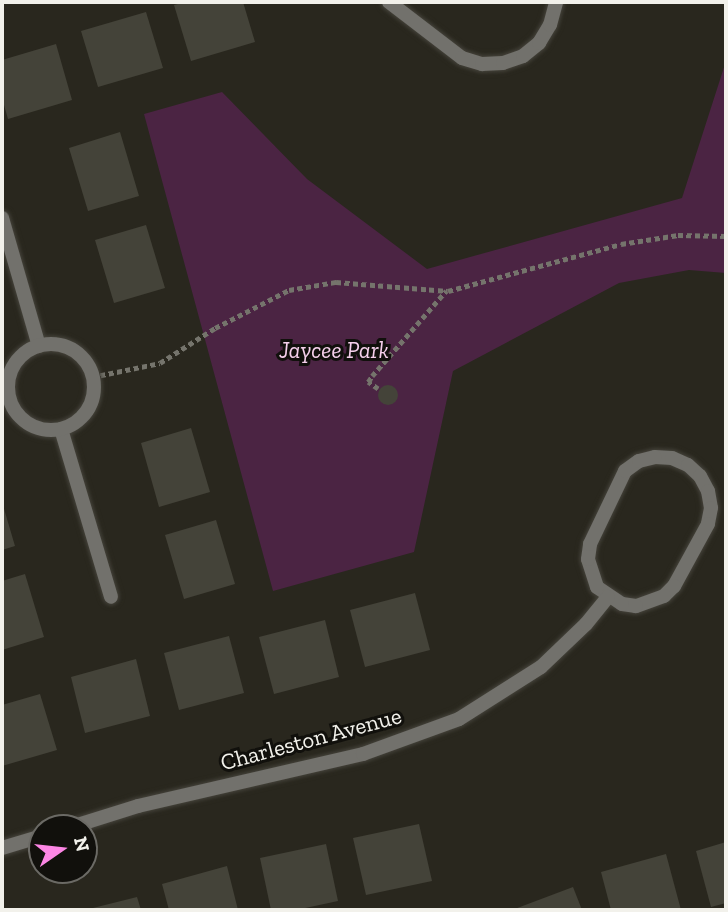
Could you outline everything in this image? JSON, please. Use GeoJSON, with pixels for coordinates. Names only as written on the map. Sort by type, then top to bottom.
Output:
{"type":"FeatureCollection","features":[{"type":"Feature","properties":{"kind":"street"},"geometry":{"type":"LineString","coordinates":[[389,2],[462,58],[482,64],[503,63],[523,56],[539,43],[550,25],[556,2]]}},
{"type":"Feature","properties":{"kind":"street"},"geometry":{"type":"LineString","coordinates":[[2,218],[39,346]]}},
{"type":"Feature","properties":{"kind":"street"},"geometry":{"type":"LineString","coordinates":[[57,345],[72,350],[85,361],[92,377],[93,393],[88,409],[76,422],[61,429],[45,430],[29,425],[5,399],[13,366],[24,353],[39,346],[57,345]]}},
{"type":"Feature","properties":{"kind":"street"},"geometry":{"type":"LineString","coordinates":[[61,429],[111,597]]}},
{"type":"Feature","properties":{"kind":"street"},"geometry":{"type":"LineString","coordinates":[[655,457],[672,458],[688,465],[700,476],[708,491],[711,508],[708,524],[674,586],[664,596],[636,606],[608,597],[597,587],[588,559],[590,544],[625,471],[639,461],[655,457]]}},
{"type":"Feature","properties":{"kind":"street","name":"Charleston Avenue"},"geometry":{"type":"LineString","coordinates":[[98,819],[138,806],[363,754],[460,719],[541,667],[586,625],[608,597]]}},
{"type":"Feature","properties":{"kind":"street"},"geometry":{"type":"LineString","coordinates":[[2,849],[28,841]]}},
{"type":"Feature","properties":{"kind":"path"},"geometry":{"type":"LineString","coordinates":[[92,377],[160,363],[215,328],[289,290],[336,282],[446,290],[621,244],[678,235],[726,236]]}},
{"type":"Feature","properties":{"kind":"path"},"geometry":{"type":"LineString","coordinates":[[378,388],[368,382],[372,376],[446,290]]}},
{"type":"Feature","properties":{"kind":"green space","name":"Jaycee Park"},"geometry":{"type":"Polygon","coordinates":[[[726,61],[726,273],[689,270],[619,283],[453,371],[414,552],[273,591],[144,114],[222,92],[307,179],[427,269],[682,198],[726,61]]]}},
{"type":"Feature","properties":{"kind":"building"},"geometry":{"type":"Polygon","coordinates":[[[185,2],[243,2],[255,42],[191,61],[174,5],[185,2]]]}},
{"type":"Feature","properties":{"kind":"building"},"geometry":{"type":"Polygon","coordinates":[[[146,12],[163,68],[98,87],[81,31],[146,12]]]}},
{"type":"Feature","properties":{"kind":"building"},"geometry":{"type":"Polygon","coordinates":[[[56,44],[72,100],[8,119],[2,98],[2,60],[56,44]]]}},
{"type":"Feature","properties":{"kind":"building"},"geometry":{"type":"Polygon","coordinates":[[[120,132],[139,196],[88,211],[69,148],[120,132]]]}},
{"type":"Feature","properties":{"kind":"building"},"geometry":{"type":"Polygon","coordinates":[[[146,225],[165,288],[114,303],[95,240],[146,225]]]}},
{"type":"Feature","properties":{"kind":"building"},"geometry":{"type":"Polygon","coordinates":[[[388,385],[395,388],[398,395],[395,402],[388,405],[381,402],[378,395],[381,388],[388,385]]]}},
{"type":"Feature","properties":{"kind":"building"},"geometry":{"type":"Polygon","coordinates":[[[191,428],[210,492],[159,507],[141,443],[191,428]]]}},
{"type":"Feature","properties":{"kind":"building"},"geometry":{"type":"Polygon","coordinates":[[[2,502],[15,546],[2,550],[2,502]]]}},
{"type":"Feature","properties":{"kind":"building"},"geometry":{"type":"Polygon","coordinates":[[[216,520],[235,584],[184,599],[165,535],[216,520]]]}},
{"type":"Feature","properties":{"kind":"building"},"geometry":{"type":"Polygon","coordinates":[[[25,574],[44,637],[2,650],[2,581],[25,574]]]}},
{"type":"Feature","properties":{"kind":"building"},"geometry":{"type":"Polygon","coordinates":[[[415,593],[430,650],[365,667],[350,610],[415,593]]]}},
{"type":"Feature","properties":{"kind":"building"},"geometry":{"type":"Polygon","coordinates":[[[325,620],[339,677],[274,694],[259,637],[325,620]]]}},
{"type":"Feature","properties":{"kind":"building"},"geometry":{"type":"Polygon","coordinates":[[[229,636],[244,693],[179,710],[164,653],[229,636]]]}},
{"type":"Feature","properties":{"kind":"building"},"geometry":{"type":"Polygon","coordinates":[[[136,659],[150,716],[85,733],[71,677],[136,659]]]}},
{"type":"Feature","properties":{"kind":"building"},"geometry":{"type":"Polygon","coordinates":[[[40,694],[57,750],[2,766],[2,705],[40,694]]]}},
{"type":"Feature","properties":{"kind":"building"},"geometry":{"type":"Polygon","coordinates":[[[419,824],[432,881],[366,895],[353,838],[419,824]]]}},
{"type":"Feature","properties":{"kind":"building"},"geometry":{"type":"Polygon","coordinates":[[[726,842],[726,903],[711,907],[696,851],[726,842]]]}},
{"type":"Feature","properties":{"kind":"building"},"geometry":{"type":"Polygon","coordinates":[[[326,844],[338,901],[296,910],[271,910],[260,858],[326,844]]]}},
{"type":"Feature","properties":{"kind":"building"},"geometry":{"type":"Polygon","coordinates":[[[666,854],[681,910],[611,910],[601,872],[666,854]]]}},
{"type":"Feature","properties":{"kind":"building"},"geometry":{"type":"Polygon","coordinates":[[[227,866],[238,910],[169,910],[162,884],[227,866]]]}},
{"type":"Feature","properties":{"kind":"building"},"geometry":{"type":"Polygon","coordinates":[[[573,887],[582,910],[512,910],[573,887]]]}},
{"type":"Feature","properties":{"kind":"building"},"geometry":{"type":"Polygon","coordinates":[[[137,897],[141,910],[89,910],[89,909],[137,897]]]}}]}
